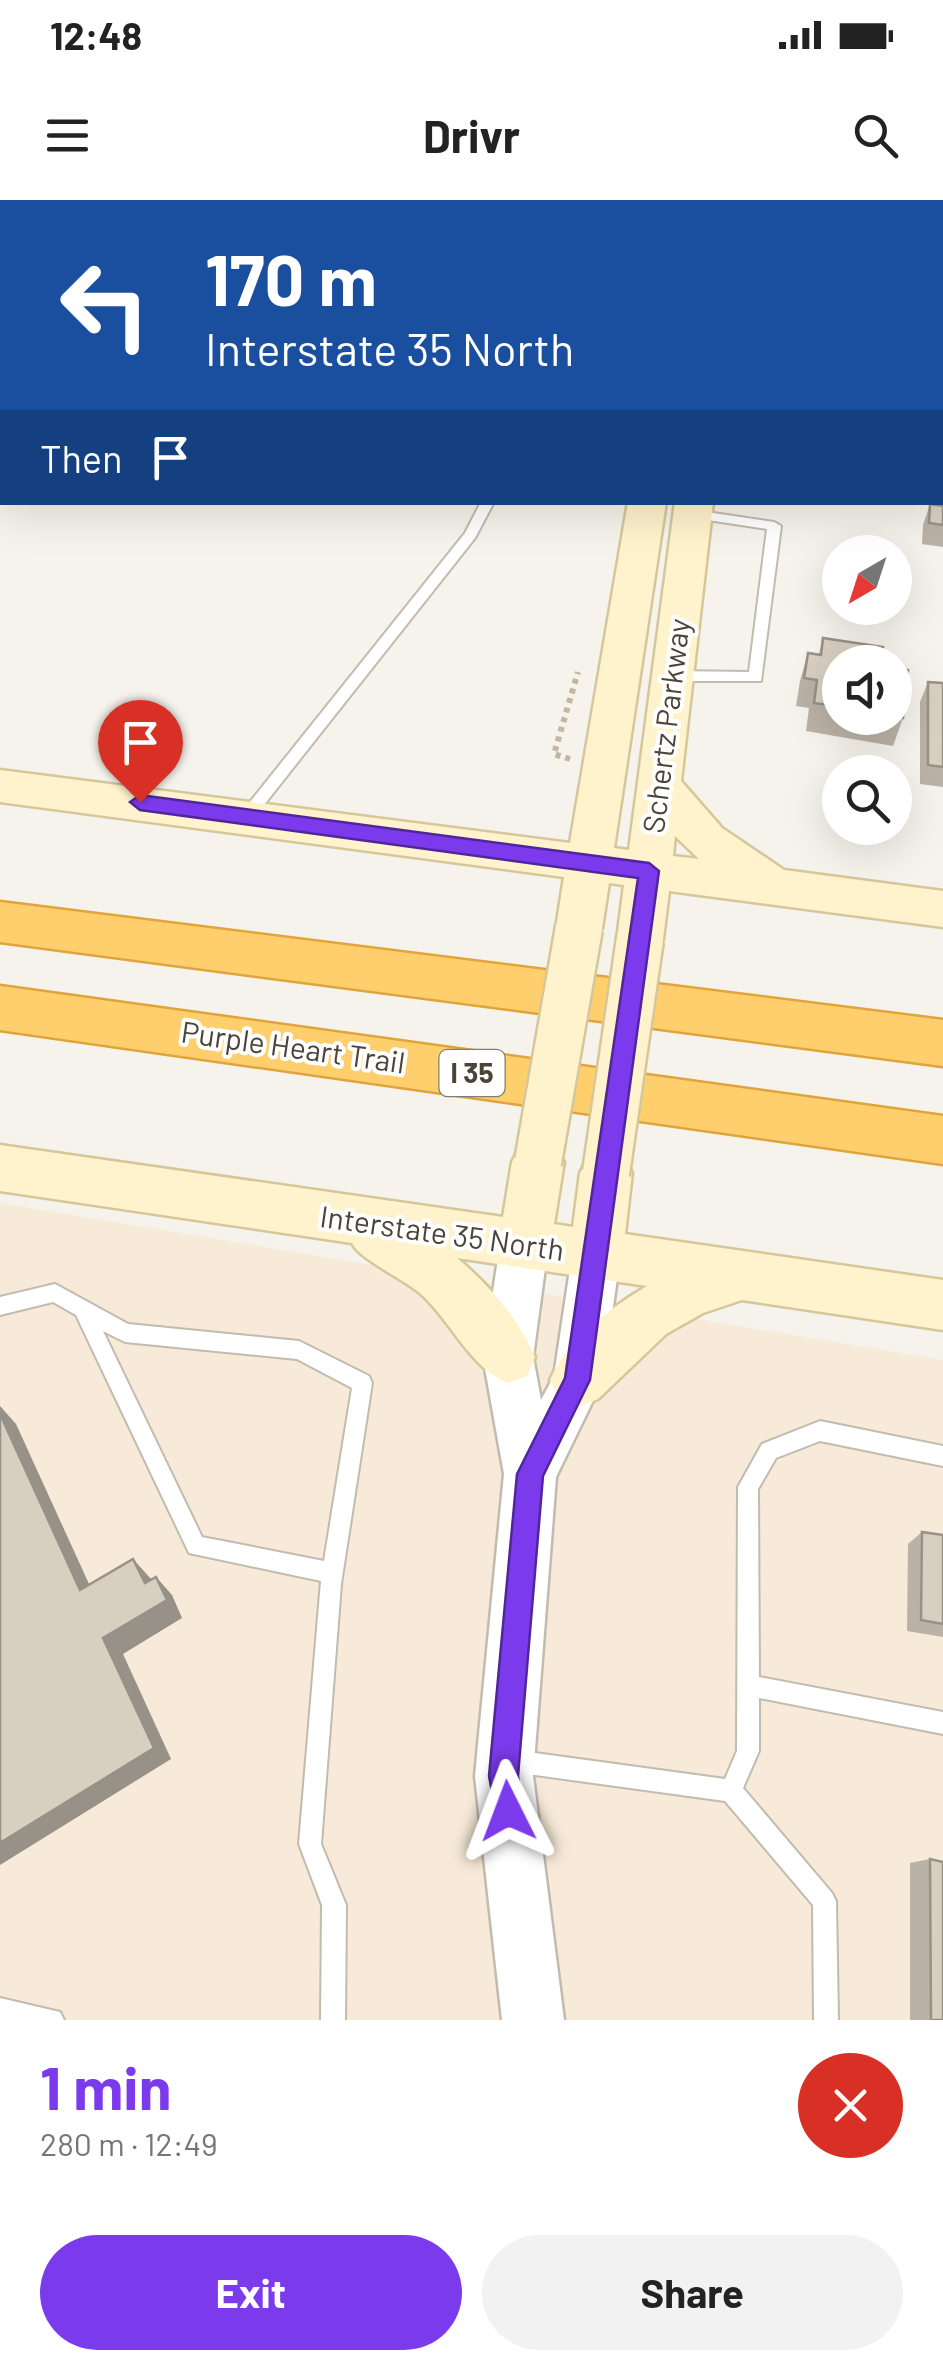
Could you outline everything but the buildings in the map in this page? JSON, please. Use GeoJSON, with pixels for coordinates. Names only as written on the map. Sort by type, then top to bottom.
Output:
{"type":"FeatureCollection","features":[{"type":"Feature","properties":{"kind":"highway"},"geometry":{"type":"LineString","coordinates":[[0,922],[943,1044]]}},
{"type":"Feature","properties":{"kind":"highway","name":"Purple Heart Trail"},"geometry":{"type":"LineString","coordinates":[[0,1008],[943,1140]]}},
{"type":"Feature","properties":{"kind":"main road","name":"Schertz Parkway"},"geometry":{"type":"LineString","coordinates":[[524,1246],[646,506]]}},
{"type":"Feature","properties":{"kind":"main road","name":"Schertz Parkway"},"geometry":{"type":"LineString","coordinates":[[596,1256],[649,871],[693,508]]}},
{"type":"Feature","properties":{"kind":"main road"},"geometry":{"type":"LineString","coordinates":[[477,847],[553,826],[579,810],[603,778]]}},
{"type":"Feature","properties":{"kind":"main road"},"geometry":{"type":"LineString","coordinates":[[660,784],[684,821],[714,850],[784,888]]}},
{"type":"Feature","properties":{"kind":"main road"},"geometry":{"type":"LineString","coordinates":[[0,786],[943,909]]}},
{"type":"Feature","properties":{"kind":"main road","name":"Interstate 35 North"},"geometry":{"type":"LineString","coordinates":[[0,1168],[943,1305]]}},
{"type":"Feature","properties":{"kind":"main road"},"geometry":{"type":"LineString","coordinates":[[348,1220],[409,1252],[447,1280],[508,1357]]}},
{"type":"Feature","properties":{"kind":"main road"},"geometry":{"type":"LineString","coordinates":[[578,1380],[645,1314],[685,1292],[739,1277]]}},
{"type":"Feature","properties":{"kind":"street"},"geometry":{"type":"LineString","coordinates":[[646,506],[693,508]]}},
{"type":"Feature","properties":{"kind":"street"},"geometry":{"type":"LineString","coordinates":[[622,655],[674,669]]}},
{"type":"Feature","properties":{"kind":"street","name":"Schertz Parkway"},"geometry":{"type":"LineString","coordinates":[[524,1246],[508,1357],[530,1474],[504,1776],[533,2020]]}},
{"type":"Feature","properties":{"kind":"street","name":"Schertz Parkway"},"geometry":{"type":"LineString","coordinates":[[530,1474],[578,1380],[596,1256]]}},
{"type":"Feature","properties":{"kind":"lane"},"geometry":{"type":"LineString","coordinates":[[247,816],[470,535],[486,505]]}},
{"type":"Feature","properties":{"kind":"lane"},"geometry":{"type":"LineString","coordinates":[[674,669],[756,677],[774,526],[693,508]]}},
{"type":"Feature","properties":{"kind":"lane"},"geometry":{"type":"LineString","coordinates":[[0,1306],[55,1294],[125,1333],[299,1350],[362,1383],[333,1574],[310,1844],[334,1905],[332,2020]]}},
{"type":"Feature","properties":{"kind":"lane"},"geometry":{"type":"LineString","coordinates":[[83,1310],[196,1546],[333,1574]]}},
{"type":"Feature","properties":{"kind":"lane"},"geometry":{"type":"LineString","coordinates":[[731,1791],[748,1751],[748,1487],[769,1451],[820,1431],[943,1456]]}},
{"type":"Feature","properties":{"kind":"lane"},"geometry":{"type":"LineString","coordinates":[[746,1685],[943,1723]]}},
{"type":"Feature","properties":{"kind":"lane"},"geometry":{"type":"LineString","coordinates":[[505,1760],[731,1791],[824,1901],[826,2020]]}},
{"type":"Feature","properties":{"kind":"lane"},"geometry":{"type":"LineString","coordinates":[[0,2010],[52,2020]]}},
{"type":"Feature","properties":{"kind":"shaded area"},"geometry":{"type":"Polygon","coordinates":[[[0,1203],[943,1360],[943,2020],[0,2020],[0,1203]]]}},
{"type":"Feature","properties":{"kind":"route"},"geometry":{"type":"LineString","coordinates":[[140,802],[649,871],[578,1380],[530,1474],[504,1776],[508,1811]]}}]}
